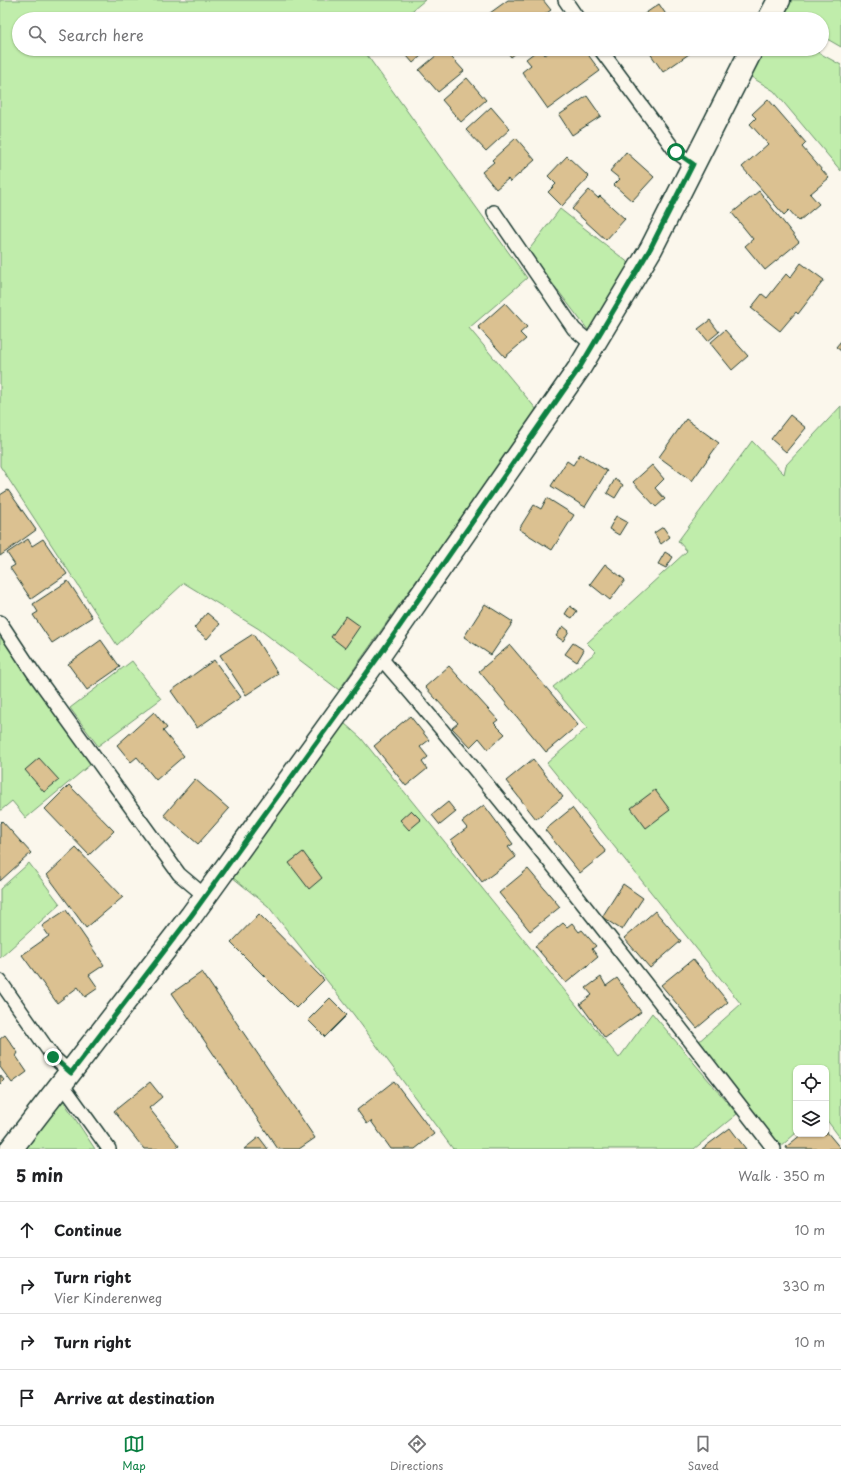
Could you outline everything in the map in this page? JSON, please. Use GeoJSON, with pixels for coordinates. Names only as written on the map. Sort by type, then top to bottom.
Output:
{"type":"FeatureCollection","features":[{"type":"Feature","properties":{"kind":"street"},"geometry":{"type":"LineString","coordinates":[[772,12],[779,0]]}},
{"type":"Feature","properties":{"kind":"street"},"geometry":{"type":"LineString","coordinates":[[11,1149],[67,1078],[205,896],[379,656],[594,346],[650,249],[748,56]]}},
{"type":"Feature","properties":{"kind":"lane"},"geometry":{"type":"LineString","coordinates":[[565,0],[573,12]]}},
{"type":"Feature","properties":{"kind":"lane"},"geometry":{"type":"LineString","coordinates":[[605,56],[676,152],[693,164]]}},
{"type":"Feature","properties":{"kind":"lane"},"geometry":{"type":"LineString","coordinates":[[494,212],[574,329],[594,346]]}},
{"type":"Feature","properties":{"kind":"lane"},"geometry":{"type":"LineString","coordinates":[[0,622],[33,672],[179,874],[205,896]]}},
{"type":"Feature","properties":{"kind":"lane"},"geometry":{"type":"LineString","coordinates":[[379,656],[605,931],[774,1149]]}},
{"type":"Feature","properties":{"kind":"lane"},"geometry":{"type":"LineString","coordinates":[[0,981],[67,1078],[109,1149]]}},
{"type":"Feature","properties":{"kind":"green space"},"geometry":{"type":"Polygon","coordinates":[[[0,0],[425,0],[410,12],[12,12],[12,56],[368,56],[527,278],[469,328],[537,410],[339,690],[259,629],[184,583],[117,645],[0,466],[0,0]]]}},
{"type":"Feature","properties":{"kind":"green space"},"geometry":{"type":"Polygon","coordinates":[[[786,0],[841,0],[841,47],[829,40],[829,12],[780,12],[786,0]]]}},
{"type":"Feature","properties":{"kind":"green space"},"geometry":{"type":"Polygon","coordinates":[[[758,56],[825,56],[841,65],[841,171],[774,91],[748,75],[758,56]]]}},
{"type":"Feature","properties":{"kind":"green space"},"geometry":{"type":"Polygon","coordinates":[[[560,209],[630,264],[593,328],[588,330],[528,251],[560,209]]]}},
{"type":"Feature","properties":{"kind":"green space"},"geometry":{"type":"Polygon","coordinates":[[[841,406],[841,1139],[829,1123],[829,1065],[793,1065],[793,1136],[779,1148],[696,1044],[741,1004],[547,763],[587,728],[553,687],[596,652],[587,643],[687,551],[678,541],[752,441],[784,474],[786,465],[841,406]]]}},
{"type":"Feature","properties":{"kind":"green space"},"geometry":{"type":"Polygon","coordinates":[[[0,633],[91,764],[26,818],[12,801],[0,811],[0,633]]]}},
{"type":"Feature","properties":{"kind":"green space"},"geometry":{"type":"Polygon","coordinates":[[[132,661],[161,699],[98,746],[70,708],[132,661]]]}},
{"type":"Feature","properties":{"kind":"green space"},"geometry":{"type":"Polygon","coordinates":[[[344,723],[361,738],[619,1058],[652,1013],[737,1114],[694,1149],[453,1149],[354,1015],[268,906],[232,877],[344,723]]]}},
{"type":"Feature","properties":{"kind":"green space"},"geometry":{"type":"Polygon","coordinates":[[[29,863],[60,904],[0,958],[0,889],[29,863]]]}},
{"type":"Feature","properties":{"kind":"green space"},"geometry":{"type":"Polygon","coordinates":[[[62,1099],[95,1149],[23,1149],[62,1099]]]}},
{"type":"Feature","properties":{"kind":"building"},"geometry":{"type":"Polygon","coordinates":[[[508,0],[543,0],[551,10],[548,12],[491,12],[508,0]]]}},
{"type":"Feature","properties":{"kind":"building"},"geometry":{"type":"Polygon","coordinates":[[[659,4],[664,12],[647,12],[659,4]]]}},
{"type":"Feature","properties":{"kind":"building"},"geometry":{"type":"Polygon","coordinates":[[[407,56],[421,56],[413,63],[407,56]]]}},
{"type":"Feature","properties":{"kind":"building"},"geometry":{"type":"Polygon","coordinates":[[[436,56],[450,56],[464,71],[438,92],[419,70],[436,56]]]}},
{"type":"Feature","properties":{"kind":"building"},"geometry":{"type":"Polygon","coordinates":[[[530,56],[589,56],[600,71],[548,109],[522,72],[531,65],[526,59],[530,56]]]}},
{"type":"Feature","properties":{"kind":"building"},"geometry":{"type":"Polygon","coordinates":[[[652,56],[686,56],[663,72],[652,56]]]}},
{"type":"Feature","properties":{"kind":"building"},"geometry":{"type":"Polygon","coordinates":[[[467,78],[486,100],[461,122],[442,100],[467,78]]]}},
{"type":"Feature","properties":{"kind":"building"},"geometry":{"type":"Polygon","coordinates":[[[587,96],[601,116],[572,135],[559,115],[587,96]]]}},
{"type":"Feature","properties":{"kind":"building"},"geometry":{"type":"Polygon","coordinates":[[[768,99],[806,143],[802,147],[829,178],[810,194],[819,204],[799,221],[789,210],[784,215],[742,167],[768,144],[750,124],[756,118],[752,114],[768,99]]]}},
{"type":"Feature","properties":{"kind":"building"},"geometry":{"type":"Polygon","coordinates":[[[491,107],[510,129],[486,151],[466,130],[491,107]]]}},
{"type":"Feature","properties":{"kind":"building"},"geometry":{"type":"Polygon","coordinates":[[[516,138],[535,160],[510,182],[508,179],[496,189],[482,172],[494,162],[492,160],[516,138]]]}},
{"type":"Feature","properties":{"kind":"building"},"geometry":{"type":"Polygon","coordinates":[[[626,152],[654,177],[632,201],[614,185],[620,179],[610,171],[626,152]]]}},
{"type":"Feature","properties":{"kind":"building"},"geometry":{"type":"Polygon","coordinates":[[[567,156],[589,177],[562,206],[548,192],[556,184],[548,176],[567,156]]]}},
{"type":"Feature","properties":{"kind":"building"},"geometry":{"type":"Polygon","coordinates":[[[589,190],[598,198],[600,196],[625,219],[606,240],[572,209],[589,190]]]}},
{"type":"Feature","properties":{"kind":"building"},"geometry":{"type":"Polygon","coordinates":[[[759,191],[799,242],[765,270],[745,246],[753,239],[732,213],[759,191]]]}},
{"type":"Feature","properties":{"kind":"building"},"geometry":{"type":"Polygon","coordinates":[[[801,263],[824,280],[798,314],[796,312],[780,331],[751,308],[762,294],[767,298],[786,274],[790,278],[801,263]]]}},
{"type":"Feature","properties":{"kind":"building"},"geometry":{"type":"Polygon","coordinates":[[[505,303],[527,327],[520,333],[526,339],[505,357],[478,327],[505,303]]]}},
{"type":"Feature","properties":{"kind":"building"},"geometry":{"type":"Polygon","coordinates":[[[710,320],[719,332],[708,341],[698,329],[710,320]]]}},
{"type":"Feature","properties":{"kind":"building"},"geometry":{"type":"Polygon","coordinates":[[[725,330],[748,356],[732,370],[710,343],[725,330]]]}},
{"type":"Feature","properties":{"kind":"building"},"geometry":{"type":"Polygon","coordinates":[[[841,341],[841,351],[836,347],[841,341]]]}},
{"type":"Feature","properties":{"kind":"building"},"geometry":{"type":"Polygon","coordinates":[[[790,415],[806,428],[786,452],[771,439],[790,415]]]}},
{"type":"Feature","properties":{"kind":"building"},"geometry":{"type":"Polygon","coordinates":[[[686,419],[719,443],[692,481],[659,457],[686,419]]]}},
{"type":"Feature","properties":{"kind":"building"},"geometry":{"type":"Polygon","coordinates":[[[580,454],[607,471],[585,507],[551,486],[567,461],[573,465],[580,454]]]}},
{"type":"Feature","properties":{"kind":"building"},"geometry":{"type":"Polygon","coordinates":[[[652,465],[664,479],[655,488],[665,499],[656,507],[633,482],[652,465]]]}},
{"type":"Feature","properties":{"kind":"building"},"geometry":{"type":"Polygon","coordinates":[[[615,479],[623,485],[615,498],[607,493],[615,479]]]}},
{"type":"Feature","properties":{"kind":"building"},"geometry":{"type":"Polygon","coordinates":[[[8,490],[36,530],[0,556],[0,495],[8,490]]]}},
{"type":"Feature","properties":{"kind":"building"},"geometry":{"type":"Polygon","coordinates":[[[547,498],[574,515],[552,550],[519,529],[534,505],[541,509],[547,498]]]}},
{"type":"Feature","properties":{"kind":"building"},"geometry":{"type":"Polygon","coordinates":[[[616,516],[627,522],[619,535],[609,529],[616,516]]]}},
{"type":"Feature","properties":{"kind":"building"},"geometry":{"type":"Polygon","coordinates":[[[663,527],[670,537],[661,544],[654,533],[663,527]]]}},
{"type":"Feature","properties":{"kind":"building"},"geometry":{"type":"Polygon","coordinates":[[[28,539],[32,546],[43,539],[67,574],[31,599],[10,568],[15,565],[7,553],[28,539]]]}},
{"type":"Feature","properties":{"kind":"building"},"geometry":{"type":"Polygon","coordinates":[[[665,552],[673,557],[666,568],[658,564],[665,552]]]}},
{"type":"Feature","properties":{"kind":"building"},"geometry":{"type":"Polygon","coordinates":[[[605,564],[625,580],[610,600],[590,584],[605,564]]]}},
{"type":"Feature","properties":{"kind":"building"},"geometry":{"type":"Polygon","coordinates":[[[68,581],[92,617],[52,643],[33,615],[38,612],[33,604],[68,581]]]}},
{"type":"Feature","properties":{"kind":"building"},"geometry":{"type":"Polygon","coordinates":[[[485,604],[513,622],[491,655],[464,637],[485,604]]]}},
{"type":"Feature","properties":{"kind":"building"},"geometry":{"type":"Polygon","coordinates":[[[570,606],[577,611],[572,618],[565,614],[570,606]]]}},
{"type":"Feature","properties":{"kind":"building"},"geometry":{"type":"Polygon","coordinates":[[[207,613],[220,624],[207,639],[194,628],[207,613]]]}},
{"type":"Feature","properties":{"kind":"building"},"geometry":{"type":"Polygon","coordinates":[[[346,616],[360,626],[345,648],[331,637],[346,616]]]}},
{"type":"Feature","properties":{"kind":"building"},"geometry":{"type":"Polygon","coordinates":[[[563,626],[569,631],[563,641],[556,636],[563,626]]]}},
{"type":"Feature","properties":{"kind":"building"},"geometry":{"type":"Polygon","coordinates":[[[253,634],[278,674],[246,695],[220,655],[253,634]]]}},
{"type":"Feature","properties":{"kind":"building"},"geometry":{"type":"Polygon","coordinates":[[[101,640],[120,667],[87,690],[68,664],[101,640]]]}},
{"type":"Feature","properties":{"kind":"building"},"geometry":{"type":"Polygon","coordinates":[[[573,643],[584,650],[577,662],[565,654],[573,643]]]}},
{"type":"Feature","properties":{"kind":"building"},"geometry":{"type":"Polygon","coordinates":[[[510,645],[578,725],[546,752],[479,671],[510,645]]]}},
{"type":"Feature","properties":{"kind":"building"},"geometry":{"type":"Polygon","coordinates":[[[214,660],[241,697],[197,728],[171,691],[214,660]]]}},
{"type":"Feature","properties":{"kind":"building"},"geometry":{"type":"Polygon","coordinates":[[[449,666],[498,720],[494,723],[505,734],[488,749],[479,738],[470,747],[452,728],[458,723],[425,687],[449,666]]]}},
{"type":"Feature","properties":{"kind":"building"},"geometry":{"type":"Polygon","coordinates":[[[154,712],[167,728],[163,731],[184,756],[156,780],[137,757],[131,762],[117,745],[154,712]]]}},
{"type":"Feature","properties":{"kind":"building"},"geometry":{"type":"Polygon","coordinates":[[[410,716],[429,740],[420,747],[428,757],[422,762],[427,769],[406,786],[374,746],[410,716]]]}},
{"type":"Feature","properties":{"kind":"building"},"geometry":{"type":"Polygon","coordinates":[[[39,758],[59,780],[44,792],[25,770],[39,758]]]}},
{"type":"Feature","properties":{"kind":"building"},"geometry":{"type":"Polygon","coordinates":[[[533,759],[563,797],[536,819],[506,781],[533,759]]]}},
{"type":"Feature","properties":{"kind":"building"},"geometry":{"type":"Polygon","coordinates":[[[195,779],[229,809],[198,844],[164,815],[195,779]]]}},
{"type":"Feature","properties":{"kind":"building"},"geometry":{"type":"Polygon","coordinates":[[[69,785],[114,831],[89,855],[45,809],[69,785]]]}},
{"type":"Feature","properties":{"kind":"building"},"geometry":{"type":"Polygon","coordinates":[[[655,790],[670,810],[646,828],[631,808],[655,790]]]}},
{"type":"Feature","properties":{"kind":"building"},"geometry":{"type":"Polygon","coordinates":[[[448,802],[456,812],[440,825],[432,815],[448,802]]]}},
{"type":"Feature","properties":{"kind":"building"},"geometry":{"type":"Polygon","coordinates":[[[484,805],[513,844],[508,847],[516,857],[482,882],[451,840],[467,828],[462,822],[484,805]]]}},
{"type":"Feature","properties":{"kind":"building"},"geometry":{"type":"Polygon","coordinates":[[[572,808],[606,852],[580,873],[545,830],[572,808]]]}},
{"type":"Feature","properties":{"kind":"building"},"geometry":{"type":"Polygon","coordinates":[[[411,810],[421,820],[409,830],[400,820],[411,810]]]}},
{"type":"Feature","properties":{"kind":"building"},"geometry":{"type":"Polygon","coordinates":[[[2,821],[31,853],[0,881],[0,823],[2,821]]]}},
{"type":"Feature","properties":{"kind":"building"},"geometry":{"type":"Polygon","coordinates":[[[76,848],[123,897],[86,928],[47,875],[76,848]]]}},
{"type":"Feature","properties":{"kind":"building"},"geometry":{"type":"Polygon","coordinates":[[[303,852],[322,878],[309,889],[289,863],[303,852]]]}},
{"type":"Feature","properties":{"kind":"building"},"geometry":{"type":"Polygon","coordinates":[[[528,869],[560,907],[530,931],[499,893],[528,869]]]}},
{"type":"Feature","properties":{"kind":"building"},"geometry":{"type":"Polygon","coordinates":[[[623,884],[643,898],[622,930],[602,917],[623,884]]]}},
{"type":"Feature","properties":{"kind":"building"},"geometry":{"type":"Polygon","coordinates":[[[66,910],[104,965],[89,975],[98,988],[85,997],[78,987],[57,1003],[22,955],[49,936],[42,926],[66,910]]]}},
{"type":"Feature","properties":{"kind":"building"},"geometry":{"type":"Polygon","coordinates":[[[655,911],[681,941],[650,968],[624,938],[655,911]]]}},
{"type":"Feature","properties":{"kind":"building"},"geometry":{"type":"Polygon","coordinates":[[[259,914],[324,980],[296,1008],[231,943],[259,914]]]}},
{"type":"Feature","properties":{"kind":"building"},"geometry":{"type":"Polygon","coordinates":[[[563,923],[567,927],[572,923],[579,932],[582,930],[596,946],[592,949],[598,957],[566,983],[535,946],[563,923]]]}},
{"type":"Feature","properties":{"kind":"building"},"geometry":{"type":"Polygon","coordinates":[[[693,959],[728,1002],[697,1028],[661,985],[693,959]]]}},
{"type":"Feature","properties":{"kind":"building"},"geometry":{"type":"Polygon","coordinates":[[[202,972],[315,1138],[299,1149],[278,1149],[172,993],[202,972]]]}},
{"type":"Feature","properties":{"kind":"building"},"geometry":{"type":"Polygon","coordinates":[[[601,977],[606,986],[617,978],[641,1012],[605,1038],[580,1004],[592,995],[586,988],[601,977]]]}},
{"type":"Feature","properties":{"kind":"building"},"geometry":{"type":"Polygon","coordinates":[[[330,998],[347,1015],[325,1037],[308,1020],[330,998]]]}},
{"type":"Feature","properties":{"kind":"building"},"geometry":{"type":"Polygon","coordinates":[[[5,1035],[18,1053],[16,1056],[27,1072],[12,1083],[0,1067],[0,1039],[5,1035]]]}},
{"type":"Feature","properties":{"kind":"building"},"geometry":{"type":"Polygon","coordinates":[[[0,1075],[4,1080],[0,1084],[0,1075]]]}},
{"type":"Feature","properties":{"kind":"building"},"geometry":{"type":"Polygon","coordinates":[[[394,1081],[434,1134],[415,1149],[391,1149],[371,1121],[367,1124],[357,1110],[394,1081]]]}},
{"type":"Feature","properties":{"kind":"building"},"geometry":{"type":"Polygon","coordinates":[[[150,1082],[162,1097],[149,1108],[179,1146],[175,1149],[144,1149],[114,1111],[150,1082]]]}},
{"type":"Feature","properties":{"kind":"building"},"geometry":{"type":"Polygon","coordinates":[[[730,1128],[746,1149],[702,1149],[730,1128]]]}},
{"type":"Feature","properties":{"kind":"building"},"geometry":{"type":"Polygon","coordinates":[[[829,1135],[841,1149],[787,1149],[786,1147],[798,1137],[829,1137],[829,1135]]]}},
{"type":"Feature","properties":{"kind":"building"},"geometry":{"type":"Polygon","coordinates":[[[259,1137],[268,1149],[244,1149],[259,1137]]]}},
{"type":"Feature","properties":{"kind":"route"},"geometry":{"type":"LineString","coordinates":[[53,1057],[71,1073],[191,916],[379,656],[580,367],[594,346],[650,249],[693,164],[676,152]]}}]}
